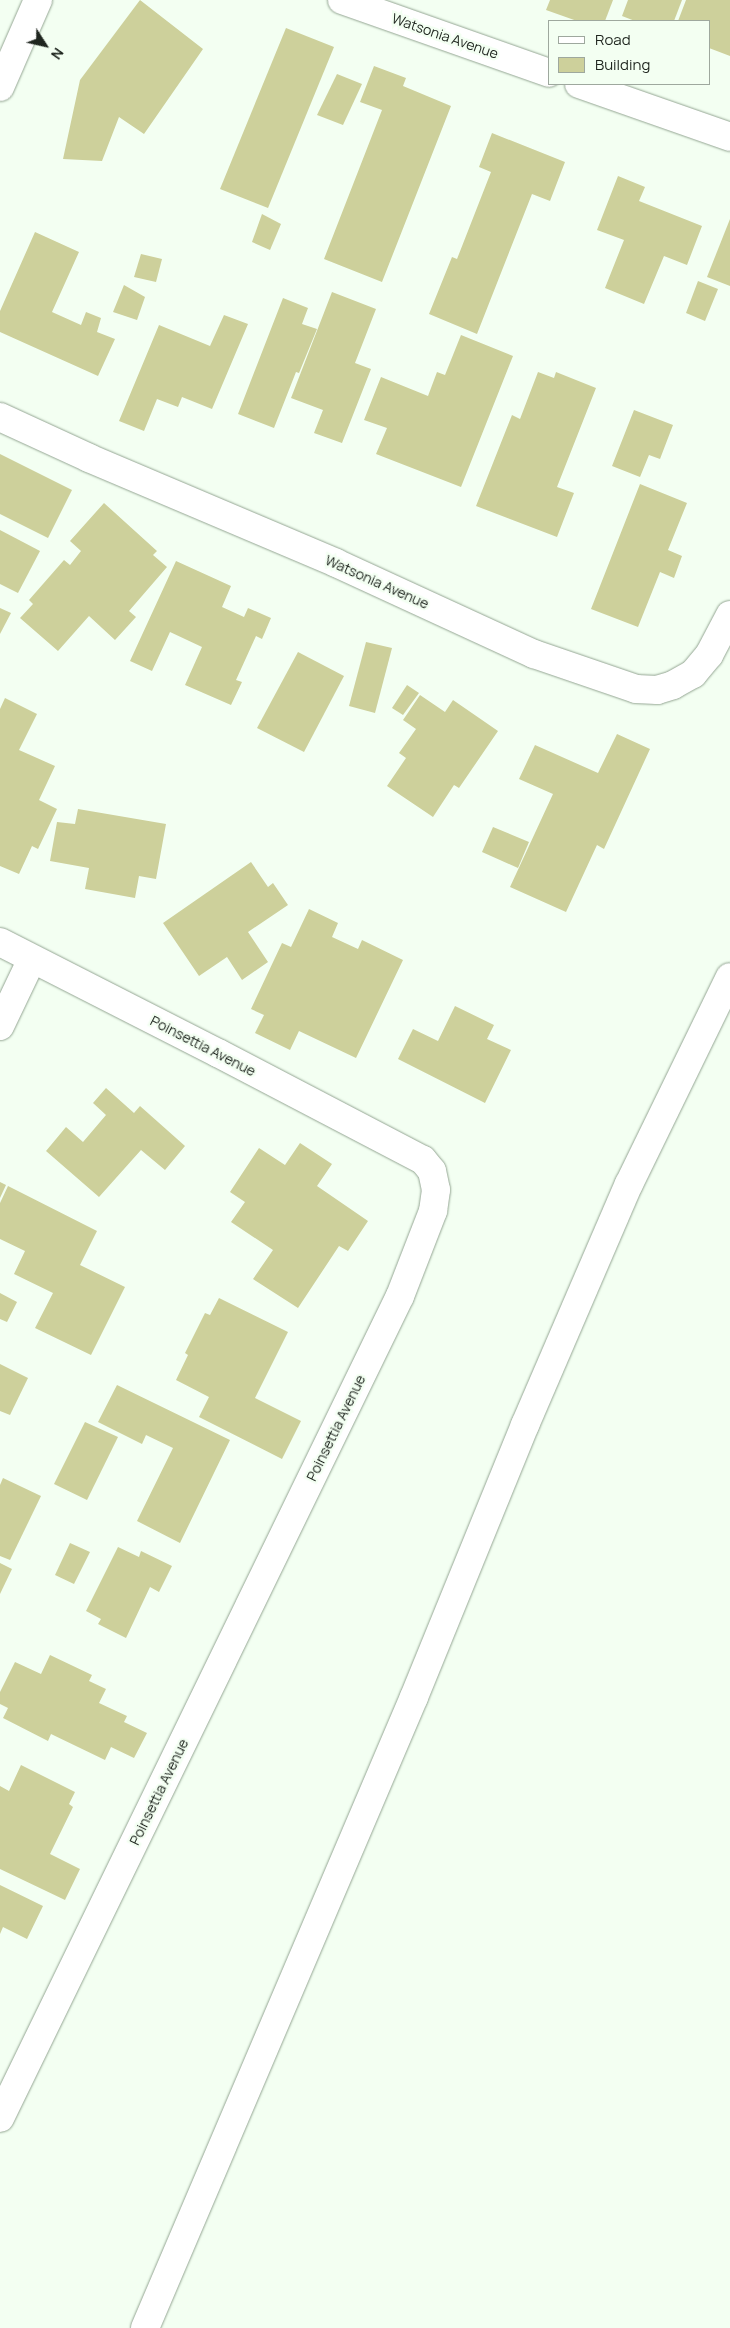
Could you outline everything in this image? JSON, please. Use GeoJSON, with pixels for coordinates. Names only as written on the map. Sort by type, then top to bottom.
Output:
{"type":"FeatureCollection","features":[{"type":"Feature","properties":{"kind":"street"},"geometry":{"type":"LineString","coordinates":[[0,87],[38,0]]}},
{"type":"Feature","properties":{"kind":"street","name":"Watsonia Avenue"},"geometry":{"type":"LineString","coordinates":[[342,0],[548,73]]}},
{"type":"Feature","properties":{"kind":"street"},"geometry":{"type":"LineString","coordinates":[[582,85],[730,137]]}},
{"type":"Feature","properties":{"kind":"street","name":"Watsonia Avenue"},"geometry":{"type":"LineString","coordinates":[[0,417],[107,466],[336,563],[534,654],[636,689],[657,690],[673,685],[693,674],[709,655],[730,615]]}},
{"type":"Feature","properties":{"kind":"street","name":"Poinsettia Avenue"},"geometry":{"type":"LineString","coordinates":[[0,942],[423,1160],[432,1171],[436,1190],[433,1211],[400,1296],[0,2118]]}},
{"type":"Feature","properties":{"kind":"street"},"geometry":{"type":"LineString","coordinates":[[0,1026],[32,960]]}},
{"type":"Feature","properties":{"kind":"street"},"geometry":{"type":"LineString","coordinates":[[145,2328],[414,1696],[525,1425],[629,1184],[730,977]]}},
{"type":"Feature","properties":{"kind":"building"},"geometry":{"type":"Polygon","coordinates":[[[140,0],[203,49],[144,134],[119,117],[102,161],[63,159],[80,80],[140,0]]]}},
{"type":"Feature","properties":{"kind":"building"},"geometry":{"type":"Polygon","coordinates":[[[550,0],[613,0],[605,20],[574,20],[546,10],[550,0]]]}},
{"type":"Feature","properties":{"kind":"building"},"geometry":{"type":"Polygon","coordinates":[[[628,0],[682,0],[674,20],[632,20],[622,16],[628,0]]]}},
{"type":"Feature","properties":{"kind":"building"},"geometry":{"type":"Polygon","coordinates":[[[686,0],[730,0],[730,56],[710,48],[710,20],[678,20],[686,0]]]}},
{"type":"Feature","properties":{"kind":"building"},"geometry":{"type":"Polygon","coordinates":[[[286,28],[334,47],[268,208],[220,189],[286,28]]]}},
{"type":"Feature","properties":{"kind":"building"},"geometry":{"type":"Polygon","coordinates":[[[374,66],[406,78],[403,86],[451,106],[382,282],[324,259],[382,110],[360,102],[374,66]]]}},
{"type":"Feature","properties":{"kind":"building"},"geometry":{"type":"Polygon","coordinates":[[[337,74],[362,84],[343,125],[317,115],[337,74]]]}},
{"type":"Feature","properties":{"kind":"building"},"geometry":{"type":"Polygon","coordinates":[[[492,133],[565,162],[550,201],[532,194],[477,334],[429,314],[452,257],[457,259],[491,172],[479,167],[492,133]]]}},
{"type":"Feature","properties":{"kind":"building"},"geometry":{"type":"Polygon","coordinates":[[[618,176],[645,187],[639,201],[702,226],[687,265],[664,256],[644,304],[605,288],[624,240],[597,230],[618,176]]]}},
{"type":"Feature","properties":{"kind":"building"},"geometry":{"type":"Polygon","coordinates":[[[262,214],[281,224],[270,250],[252,242],[262,214]]]}},
{"type":"Feature","properties":{"kind":"building"},"geometry":{"type":"Polygon","coordinates":[[[730,219],[730,286],[707,277],[730,219]]]}},
{"type":"Feature","properties":{"kind":"building"},"geometry":{"type":"Polygon","coordinates":[[[35,232],[79,252],[52,312],[81,325],[86,312],[101,318],[97,332],[115,339],[98,376],[0,332],[0,311],[35,232]]]}},
{"type":"Feature","properties":{"kind":"building"},"geometry":{"type":"Polygon","coordinates":[[[141,254],[162,259],[156,282],[134,277],[141,254]]]}},
{"type":"Feature","properties":{"kind":"building"},"geometry":{"type":"Polygon","coordinates":[[[698,281],[718,289],[705,321],[686,313],[698,281]]]}},
{"type":"Feature","properties":{"kind":"building"},"geometry":{"type":"Polygon","coordinates":[[[124,285],[145,297],[137,320],[113,312],[124,285]]]}},
{"type":"Feature","properties":{"kind":"building"},"geometry":{"type":"Polygon","coordinates":[[[332,292],[376,309],[355,363],[371,369],[342,443],[314,433],[323,410],[291,398],[332,292]]]}},
{"type":"Feature","properties":{"kind":"building"},"geometry":{"type":"Polygon","coordinates":[[[283,298],[308,308],[302,324],[317,329],[299,373],[296,372],[274,428],[238,414],[283,298]]]}},
{"type":"Feature","properties":{"kind":"building"},"geometry":{"type":"Polygon","coordinates":[[[224,315],[248,324],[212,409],[182,397],[178,407],[157,399],[144,431],[119,421],[159,325],[210,346],[224,315]]]}},
{"type":"Feature","properties":{"kind":"building"},"geometry":{"type":"Polygon","coordinates":[[[461,335],[513,356],[461,487],[376,454],[387,428],[364,420],[381,377],[428,396],[437,372],[445,375],[461,335]]]}},
{"type":"Feature","properties":{"kind":"building"},"geometry":{"type":"Polygon","coordinates":[[[538,372],[554,378],[556,372],[596,388],[557,487],[574,493],[557,537],[476,506],[512,415],[520,419],[538,372]]]}},
{"type":"Feature","properties":{"kind":"building"},"geometry":{"type":"Polygon","coordinates":[[[634,410],[673,425],[660,459],[649,455],[640,477],[612,466],[634,410]]]}},
{"type":"Feature","properties":{"kind":"building"},"geometry":{"type":"Polygon","coordinates":[[[0,454],[72,490],[48,538],[0,514],[0,454]]]}},
{"type":"Feature","properties":{"kind":"building"},"geometry":{"type":"Polygon","coordinates":[[[640,484],[687,503],[668,550],[682,556],[674,578],[660,572],[638,627],[591,609],[640,484]]]}},
{"type":"Feature","properties":{"kind":"building"},"geometry":{"type":"Polygon","coordinates":[[[104,503],[157,551],[153,555],[167,567],[129,611],[136,617],[115,640],[89,616],[58,651],[20,618],[33,604],[29,600],[64,560],[70,565],[81,551],[70,541],[104,503]]]}},
{"type":"Feature","properties":{"kind":"building"},"geometry":{"type":"Polygon","coordinates":[[[0,530],[40,551],[18,593],[0,584],[0,530]]]}},
{"type":"Feature","properties":{"kind":"building"},"geometry":{"type":"Polygon","coordinates":[[[176,561],[231,586],[222,607],[244,617],[248,608],[271,618],[262,639],[256,636],[236,680],[242,682],[231,705],[185,685],[202,647],[170,632],[152,671],[130,661],[176,561]]]}},
{"type":"Feature","properties":{"kind":"building"},"geometry":{"type":"Polygon","coordinates":[[[0,608],[11,613],[0,634],[0,608]]]}},
{"type":"Feature","properties":{"kind":"building"},"geometry":{"type":"Polygon","coordinates":[[[366,642],[392,648],[375,713],[349,706],[366,642]]]}},
{"type":"Feature","properties":{"kind":"building"},"geometry":{"type":"Polygon","coordinates":[[[298,652],[344,676],[304,752],[257,728],[298,652]]]}},
{"type":"Feature","properties":{"kind":"building"},"geometry":{"type":"Polygon","coordinates":[[[407,685],[419,693],[403,715],[392,708],[407,685]]]}},
{"type":"Feature","properties":{"kind":"building"},"geometry":{"type":"Polygon","coordinates":[[[420,695],[445,712],[453,700],[498,731],[459,788],[454,785],[433,817],[387,786],[406,758],[399,753],[416,729],[403,720],[420,695]]]}},
{"type":"Feature","properties":{"kind":"building"},"geometry":{"type":"Polygon","coordinates":[[[5,698],[37,714],[19,750],[55,766],[39,800],[57,809],[38,849],[32,846],[19,874],[0,866],[0,709],[5,698]]]}},
{"type":"Feature","properties":{"kind":"building"},"geometry":{"type":"Polygon","coordinates":[[[617,734],[650,749],[604,849],[597,845],[566,912],[510,887],[553,794],[519,779],[535,745],[598,773],[617,734]]]}},
{"type":"Feature","properties":{"kind":"building"},"geometry":{"type":"Polygon","coordinates":[[[78,809],[166,824],[156,879],[139,876],[135,898],[85,889],[89,868],[50,861],[57,822],[75,824],[78,809]]]}},
{"type":"Feature","properties":{"kind":"building"},"geometry":{"type":"Polygon","coordinates":[[[493,827],[529,842],[518,868],[482,852],[493,827]]]}},
{"type":"Feature","properties":{"kind":"building"},"geometry":{"type":"Polygon","coordinates":[[[251,862],[268,887],[273,883],[288,905],[248,932],[268,962],[242,980],[227,957],[199,976],[163,923],[251,862]]]}},
{"type":"Feature","properties":{"kind":"building"},"geometry":{"type":"Polygon","coordinates":[[[309,909],[338,923],[332,937],[358,949],[362,940],[403,960],[356,1058],[299,1031],[290,1050],[255,1033],[264,1015],[251,1009],[282,943],[291,947],[309,909]]]}},
{"type":"Feature","properties":{"kind":"building"},"geometry":{"type":"Polygon","coordinates":[[[455,1006],[494,1025],[487,1039],[511,1050],[485,1103],[398,1059],[413,1029],[438,1041],[455,1006]]]}},
{"type":"Feature","properties":{"kind":"building"},"geometry":{"type":"Polygon","coordinates":[[[106,1088],[134,1113],[140,1106],[185,1146],[165,1170],[141,1150],[99,1197],[46,1151],[66,1127],[83,1142],[106,1115],[93,1103],[106,1088]]]}},
{"type":"Feature","properties":{"kind":"building"},"geometry":{"type":"Polygon","coordinates":[[[300,1143],[332,1164],[317,1186],[368,1221],[348,1251],[339,1246],[298,1308],[253,1279],[273,1250],[231,1222],[245,1202],[230,1192],[259,1148],[285,1165],[300,1143]]]}},
{"type":"Feature","properties":{"kind":"building"},"geometry":{"type":"Polygon","coordinates":[[[0,1182],[6,1185],[0,1198],[0,1182]]]}},
{"type":"Feature","properties":{"kind":"building"},"geometry":{"type":"Polygon","coordinates":[[[8,1186],[97,1231],[80,1265],[125,1287],[91,1355],[35,1328],[53,1293],[14,1274],[25,1251],[0,1239],[0,1203],[8,1186]]]}},
{"type":"Feature","properties":{"kind":"building"},"geometry":{"type":"Polygon","coordinates":[[[0,1293],[17,1302],[7,1322],[0,1319],[0,1293]]]}},
{"type":"Feature","properties":{"kind":"building"},"geometry":{"type":"Polygon","coordinates":[[[219,1298],[288,1332],[255,1398],[301,1421],[282,1459],[199,1417],[209,1397],[176,1380],[188,1355],[185,1353],[205,1313],[210,1315],[219,1298]]]}},
{"type":"Feature","properties":{"kind":"building"},"geometry":{"type":"Polygon","coordinates":[[[0,1364],[28,1378],[10,1415],[0,1411],[0,1364]]]}},
{"type":"Feature","properties":{"kind":"building"},"geometry":{"type":"Polygon","coordinates":[[[117,1385],[230,1440],[180,1543],[137,1521],[173,1448],[146,1435],[142,1444],[98,1422],[117,1385]]]}},
{"type":"Feature","properties":{"kind":"building"},"geometry":{"type":"Polygon","coordinates":[[[85,1422],[118,1437],[87,1500],[54,1484],[85,1422]]]}},
{"type":"Feature","properties":{"kind":"building"},"geometry":{"type":"Polygon","coordinates":[[[3,1478],[41,1496],[10,1560],[0,1556],[0,1485],[3,1478]]]}},
{"type":"Feature","properties":{"kind":"building"},"geometry":{"type":"Polygon","coordinates":[[[70,1543],[90,1552],[74,1584],[55,1575],[70,1543]]]}},
{"type":"Feature","properties":{"kind":"building"},"geometry":{"type":"Polygon","coordinates":[[[118,1547],[139,1557],[141,1551],[172,1566],[159,1592],[150,1587],[126,1638],[98,1624],[101,1619],[86,1611],[118,1547]]]}},
{"type":"Feature","properties":{"kind":"building"},"geometry":{"type":"Polygon","coordinates":[[[0,1563],[12,1569],[0,1594],[0,1563]]]}},
{"type":"Feature","properties":{"kind":"building"},"geometry":{"type":"Polygon","coordinates":[[[50,1655],[92,1675],[89,1681],[106,1689],[99,1703],[127,1716],[124,1722],[147,1733],[134,1758],[111,1747],[105,1760],[51,1734],[48,1741],[3,1718],[8,1708],[0,1704],[0,1692],[15,1662],[41,1674],[50,1655]]]}},
{"type":"Feature","properties":{"kind":"building"},"geometry":{"type":"Polygon","coordinates":[[[21,1765],[75,1792],[69,1804],[73,1807],[50,1854],[80,1869],[65,1900],[0,1869],[0,1786],[9,1791],[21,1765]]]}},
{"type":"Feature","properties":{"kind":"building"},"geometry":{"type":"Polygon","coordinates":[[[0,1885],[43,1906],[27,1939],[3,1927],[0,1934],[0,1885]]]}}]}
